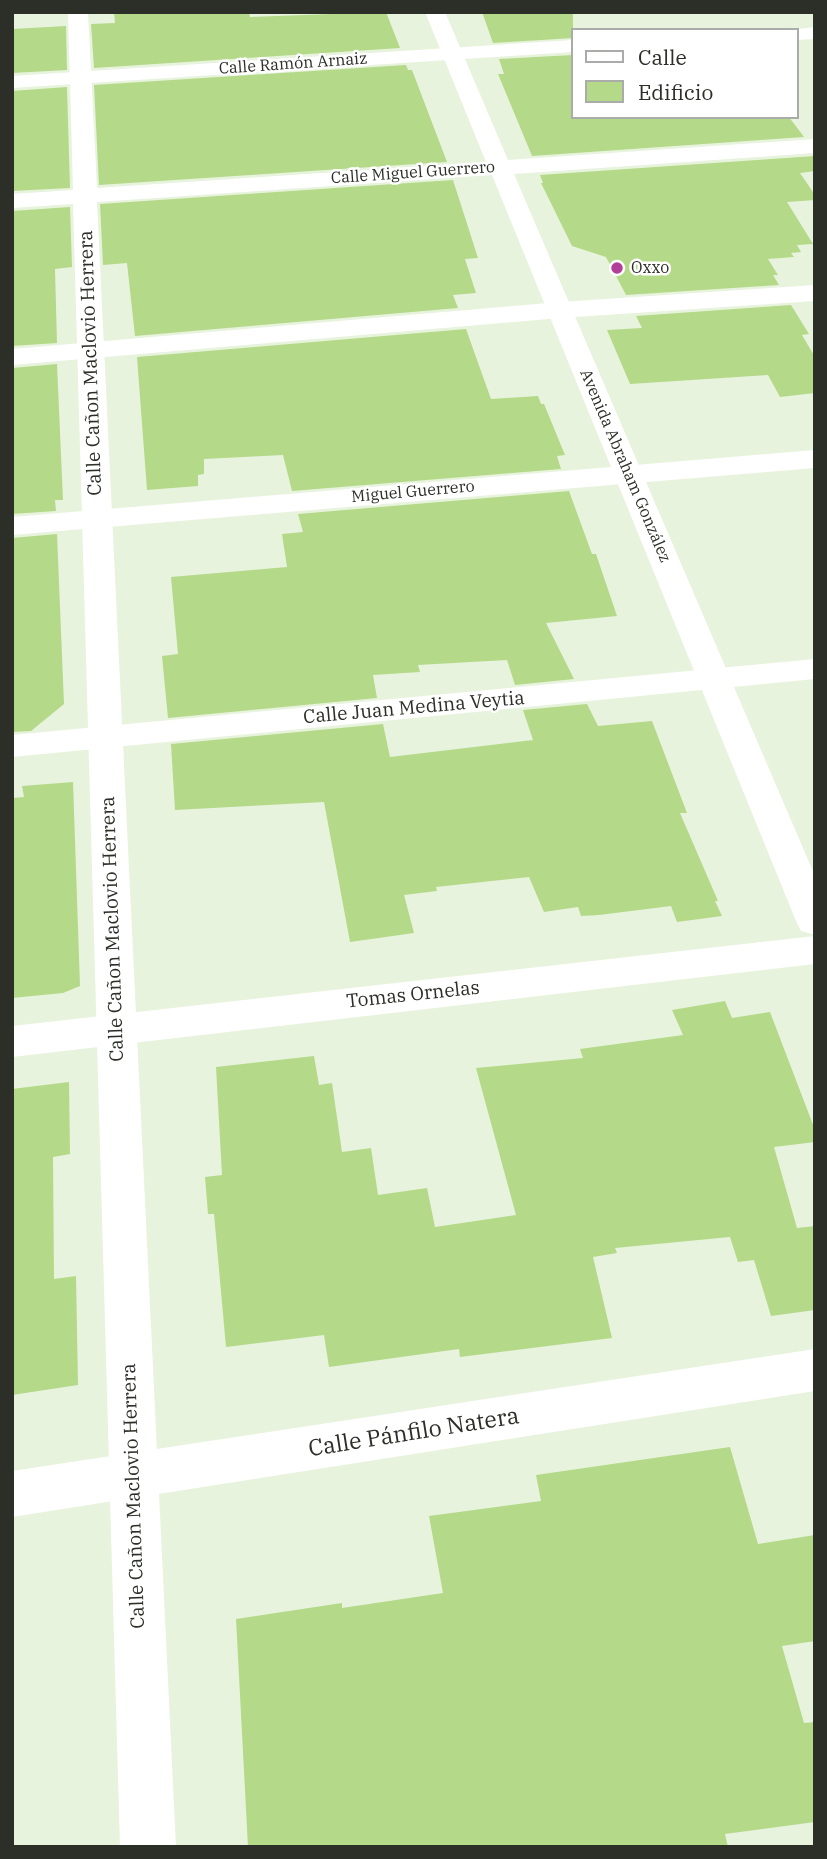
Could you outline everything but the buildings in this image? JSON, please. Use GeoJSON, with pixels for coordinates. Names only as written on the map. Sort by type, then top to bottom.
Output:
{"type":"FeatureCollection","features":[{"type":"Feature","properties":{"kind":"street","name":"Calle Cañon Maclovio Herrera"},"geometry":{"type":"LineString","coordinates":[[78,12],[148,1847]]}},
{"type":"Feature","properties":{"kind":"street","name":"Avenida Abraham González"},"geometry":{"type":"LineString","coordinates":[[435,12],[815,921]]}},
{"type":"Feature","properties":{"kind":"street","name":"Calle Ramón Arnaiz"},"geometry":{"type":"LineString","coordinates":[[12,82],[572,47]]}},
{"type":"Feature","properties":{"kind":"street","name":"Calle Miguel Guerrero"},"geometry":{"type":"LineString","coordinates":[[12,201],[815,146]]}},
{"type":"Feature","properties":{"kind":"street"},"geometry":{"type":"LineString","coordinates":[[12,356],[560,310],[815,293]]}},
{"type":"Feature","properties":{"kind":"street","name":"Miguel Guerrero"},"geometry":{"type":"LineString","coordinates":[[12,526],[815,460]]}},
{"type":"Feature","properties":{"kind":"street","name":"Calle Juan Medina Veytia"},"geometry":{"type":"LineString","coordinates":[[12,746],[815,669]]}},
{"type":"Feature","properties":{"kind":"street","name":"Tomas Ornelas"},"geometry":{"type":"LineString","coordinates":[[12,1042],[815,950]]}},
{"type":"Feature","properties":{"kind":"street","name":"Calle Pánfilo Natera"},"geometry":{"type":"LineString","coordinates":[[12,1494],[134,1478],[815,1370]]}},
{"type":"Feature","properties":{"kind":"place","name":"Oxxo"},"geometry":{"type":"Point","coordinates":[617,268]}}]}
